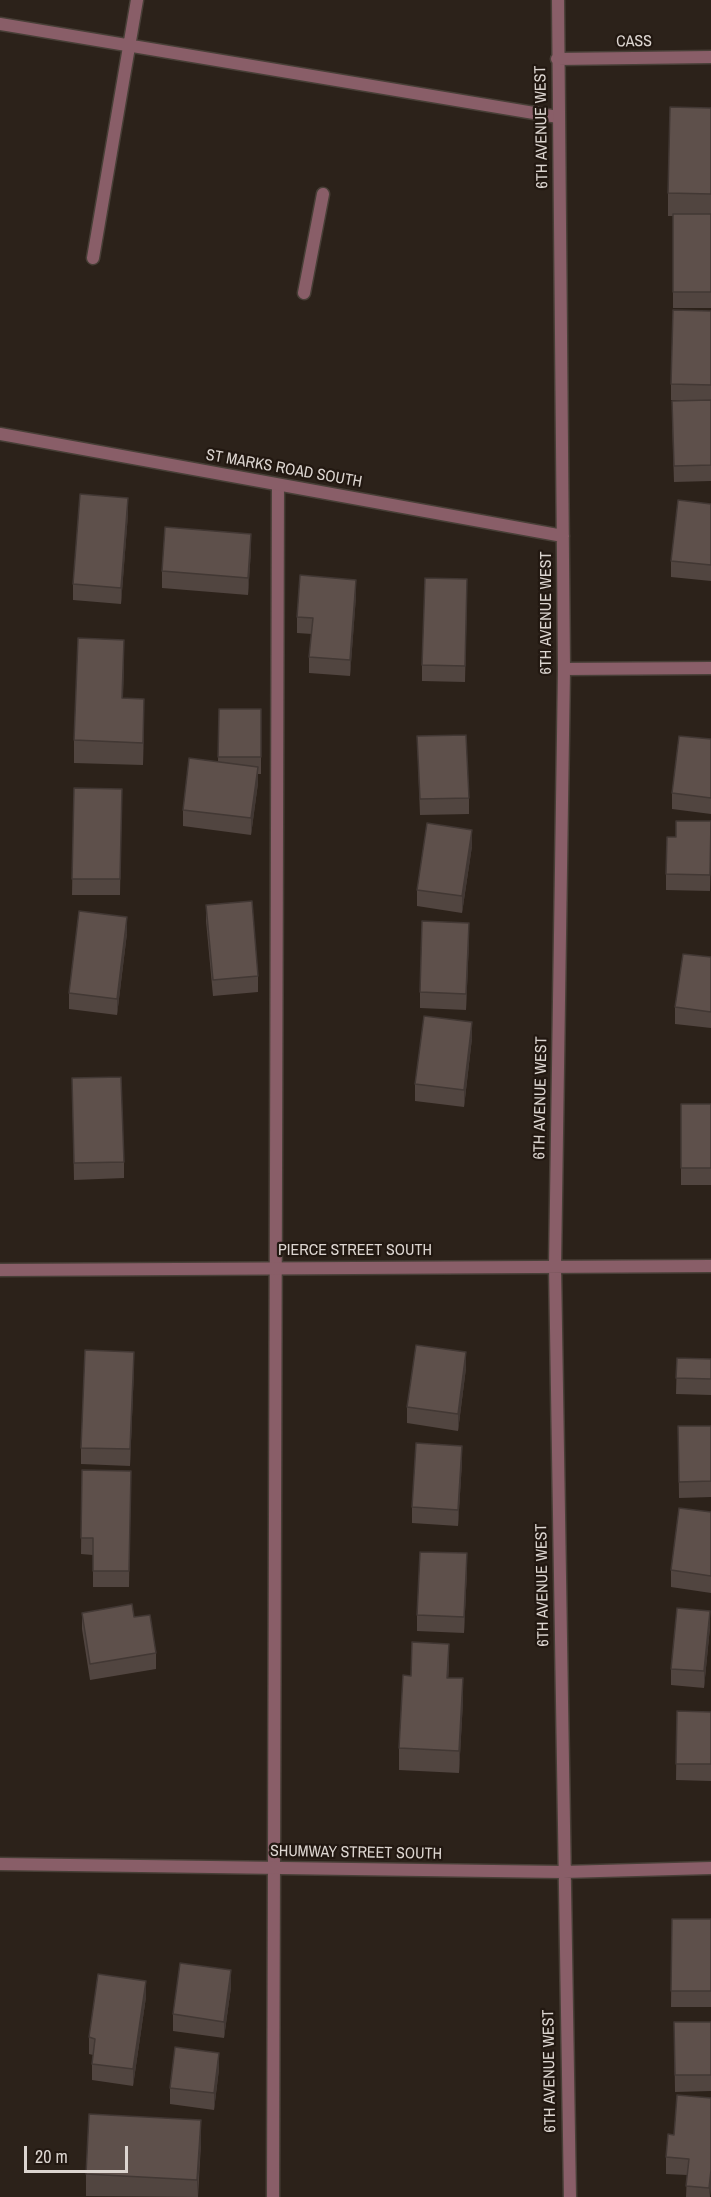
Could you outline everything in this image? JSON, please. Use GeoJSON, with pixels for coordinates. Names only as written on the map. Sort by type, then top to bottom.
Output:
{"type":"FeatureCollection","features":[{"type":"Feature","properties":{"kind":"street"},"geometry":{"type":"LineString","coordinates":[[93,258],[137,0]]}},
{"type":"Feature","properties":{"kind":"street","name":"6TH AVENUE WEST"},"geometry":{"type":"LineString","coordinates":[[558,0],[564,669],[555,1266],[570,2197]]}},
{"type":"Feature","properties":{"kind":"street"},"geometry":{"type":"LineString","coordinates":[[0,24],[558,117]]}},
{"type":"Feature","properties":{"kind":"street","name":"CASS"},"geometry":{"type":"LineString","coordinates":[[557,59],[711,57]]}},
{"type":"Feature","properties":{"kind":"street"},"geometry":{"type":"LineString","coordinates":[[304,293],[323,194]]}},
{"type":"Feature","properties":{"kind":"street","name":"ST MARKS ROAD SOUTH"},"geometry":{"type":"LineString","coordinates":[[0,434],[563,536]]}},
{"type":"Feature","properties":{"kind":"street"},"geometry":{"type":"LineString","coordinates":[[273,2197],[278,485]]}},
{"type":"Feature","properties":{"kind":"street"},"geometry":{"type":"LineString","coordinates":[[564,669],[711,668]]}},
{"type":"Feature","properties":{"kind":"street","name":"PIERCE STREET SOUTH"},"geometry":{"type":"LineString","coordinates":[[0,1270],[711,1266]]}},
{"type":"Feature","properties":{"kind":"street","name":"SHUMWAY STREET SOUTH"},"geometry":{"type":"LineString","coordinates":[[0,1864],[563,1872],[711,1868]]}},
{"type":"Feature","properties":{"kind":"building"},"geometry":{"type":"Polygon","coordinates":[[[670,107],[711,108],[711,194],[668,193],[670,107]]]}},
{"type":"Feature","properties":{"kind":"building"},"geometry":{"type":"Polygon","coordinates":[[[673,214],[711,214],[711,292],[673,292],[673,214]]]}},
{"type":"Feature","properties":{"kind":"building"},"geometry":{"type":"Polygon","coordinates":[[[673,310],[711,311],[711,385],[671,384],[673,310]]]}},
{"type":"Feature","properties":{"kind":"building"},"geometry":{"type":"Polygon","coordinates":[[[711,400],[711,465],[674,466],[672,401],[711,400]]]}},
{"type":"Feature","properties":{"kind":"building"},"geometry":{"type":"Polygon","coordinates":[[[80,494],[128,498],[121,588],[73,584],[80,494]]]}},
{"type":"Feature","properties":{"kind":"building"},"geometry":{"type":"Polygon","coordinates":[[[678,500],[711,504],[711,565],[671,561],[678,500]]]}},
{"type":"Feature","properties":{"kind":"building"},"geometry":{"type":"Polygon","coordinates":[[[165,527],[251,534],[248,578],[162,571],[165,527]]]}},
{"type":"Feature","properties":{"kind":"building"},"geometry":{"type":"Polygon","coordinates":[[[300,575],[356,580],[350,660],[309,657],[313,618],[297,617],[300,575]]]}},
{"type":"Feature","properties":{"kind":"building"},"geometry":{"type":"Polygon","coordinates":[[[425,578],[467,579],[465,666],[422,665],[425,578]]]}},
{"type":"Feature","properties":{"kind":"building"},"geometry":{"type":"Polygon","coordinates":[[[78,638],[124,640],[122,698],[144,699],[143,743],[74,740],[78,638]]]}},
{"type":"Feature","properties":{"kind":"building"},"geometry":{"type":"Polygon","coordinates":[[[219,709],[261,709],[261,757],[218,757],[219,709]]]}},
{"type":"Feature","properties":{"kind":"building"},"geometry":{"type":"Polygon","coordinates":[[[466,735],[469,798],[420,799],[417,736],[466,735]]]}},
{"type":"Feature","properties":{"kind":"building"},"geometry":{"type":"Polygon","coordinates":[[[679,736],[711,739],[711,798],[672,793],[679,736]]]}},
{"type":"Feature","properties":{"kind":"building"},"geometry":{"type":"Polygon","coordinates":[[[189,758],[258,767],[251,818],[183,810],[189,758]]]}},
{"type":"Feature","properties":{"kind":"building"},"geometry":{"type":"Polygon","coordinates":[[[74,788],[122,789],[120,879],[72,879],[74,788]]]}},
{"type":"Feature","properties":{"kind":"building"},"geometry":{"type":"Polygon","coordinates":[[[676,821],[711,821],[710,875],[666,874],[667,837],[676,837],[676,821]]]}},
{"type":"Feature","properties":{"kind":"building"},"geometry":{"type":"Polygon","coordinates":[[[427,823],[472,830],[462,896],[417,890],[427,823]]]}},
{"type":"Feature","properties":{"kind":"building"},"geometry":{"type":"Polygon","coordinates":[[[252,901],[258,976],[213,980],[206,905],[252,901]]]}},
{"type":"Feature","properties":{"kind":"building"},"geometry":{"type":"Polygon","coordinates":[[[79,911],[127,917],[117,999],[69,993],[79,911]]]}},
{"type":"Feature","properties":{"kind":"building"},"geometry":{"type":"Polygon","coordinates":[[[422,921],[469,923],[466,994],[420,992],[422,921]]]}},
{"type":"Feature","properties":{"kind":"building"},"geometry":{"type":"Polygon","coordinates":[[[683,954],[711,957],[711,1012],[675,1007],[683,954]]]}},
{"type":"Feature","properties":{"kind":"building"},"geometry":{"type":"Polygon","coordinates":[[[424,1016],[472,1022],[464,1090],[415,1084],[424,1016]]]}},
{"type":"Feature","properties":{"kind":"building"},"geometry":{"type":"Polygon","coordinates":[[[121,1077],[124,1162],[74,1163],[72,1078],[121,1077]]]}},
{"type":"Feature","properties":{"kind":"building"},"geometry":{"type":"Polygon","coordinates":[[[681,1104],[711,1104],[711,1168],[681,1168],[681,1104]]]}},
{"type":"Feature","properties":{"kind":"building"},"geometry":{"type":"Polygon","coordinates":[[[416,1345],[466,1352],[458,1414],[407,1407],[416,1345]]]}},
{"type":"Feature","properties":{"kind":"building"},"geometry":{"type":"Polygon","coordinates":[[[85,1350],[134,1352],[130,1449],[81,1448],[85,1350]]]}},
{"type":"Feature","properties":{"kind":"building"},"geometry":{"type":"Polygon","coordinates":[[[677,1358],[711,1359],[711,1379],[676,1378],[677,1358]]]}},
{"type":"Feature","properties":{"kind":"building"},"geometry":{"type":"Polygon","coordinates":[[[678,1426],[711,1426],[711,1481],[679,1482],[678,1426]]]}},
{"type":"Feature","properties":{"kind":"building"},"geometry":{"type":"Polygon","coordinates":[[[416,1443],[462,1446],[458,1510],[412,1507],[416,1443]]]}},
{"type":"Feature","properties":{"kind":"building"},"geometry":{"type":"Polygon","coordinates":[[[82,1470],[131,1471],[129,1571],[93,1571],[93,1538],[81,1538],[82,1470]]]}},
{"type":"Feature","properties":{"kind":"building"},"geometry":{"type":"Polygon","coordinates":[[[679,1508],[711,1512],[711,1576],[671,1570],[679,1508]]]}},
{"type":"Feature","properties":{"kind":"building"},"geometry":{"type":"Polygon","coordinates":[[[420,1552],[467,1553],[464,1617],[417,1615],[420,1552]]]}},
{"type":"Feature","properties":{"kind":"building"},"geometry":{"type":"Polygon","coordinates":[[[132,1604],[134,1617],[150,1615],[156,1653],[90,1664],[82,1613],[132,1604]]]}},
{"type":"Feature","properties":{"kind":"building"},"geometry":{"type":"Polygon","coordinates":[[[677,1608],[710,1611],[704,1671],[671,1669],[677,1608]]]}},
{"type":"Feature","properties":{"kind":"building"},"geometry":{"type":"Polygon","coordinates":[[[412,1642],[449,1644],[447,1678],[463,1678],[459,1751],[399,1748],[403,1675],[411,1676],[412,1642]]]}},
{"type":"Feature","properties":{"kind":"building"},"geometry":{"type":"Polygon","coordinates":[[[677,1711],[711,1712],[711,1764],[676,1764],[677,1711]]]}},
{"type":"Feature","properties":{"kind":"building"},"geometry":{"type":"Polygon","coordinates":[[[672,1919],[711,1919],[711,1991],[671,1991],[672,1919]]]}},
{"type":"Feature","properties":{"kind":"building"},"geometry":{"type":"Polygon","coordinates":[[[180,1963],[231,1970],[224,2022],[173,2014],[180,1963]]]}},
{"type":"Feature","properties":{"kind":"building"},"geometry":{"type":"Polygon","coordinates":[[[98,1974],[146,1981],[133,2069],[92,2064],[95,2039],[89,2037],[98,1974]]]}},
{"type":"Feature","properties":{"kind":"building"},"geometry":{"type":"Polygon","coordinates":[[[674,2022],[711,2022],[711,2075],[675,2075],[674,2022]]]}},
{"type":"Feature","properties":{"kind":"building"},"geometry":{"type":"Polygon","coordinates":[[[175,2047],[219,2053],[214,2093],[170,2088],[175,2047]]]}},
{"type":"Feature","properties":{"kind":"building"},"geometry":{"type":"Polygon","coordinates":[[[677,2095],[711,2098],[709,2188],[686,2186],[689,2159],[666,2157],[668,2134],[674,2135],[677,2095]]]}},
{"type":"Feature","properties":{"kind":"building"},"geometry":{"type":"Polygon","coordinates":[[[89,2114],[201,2120],[197,2180],[86,2174],[89,2114]]]}}]}
